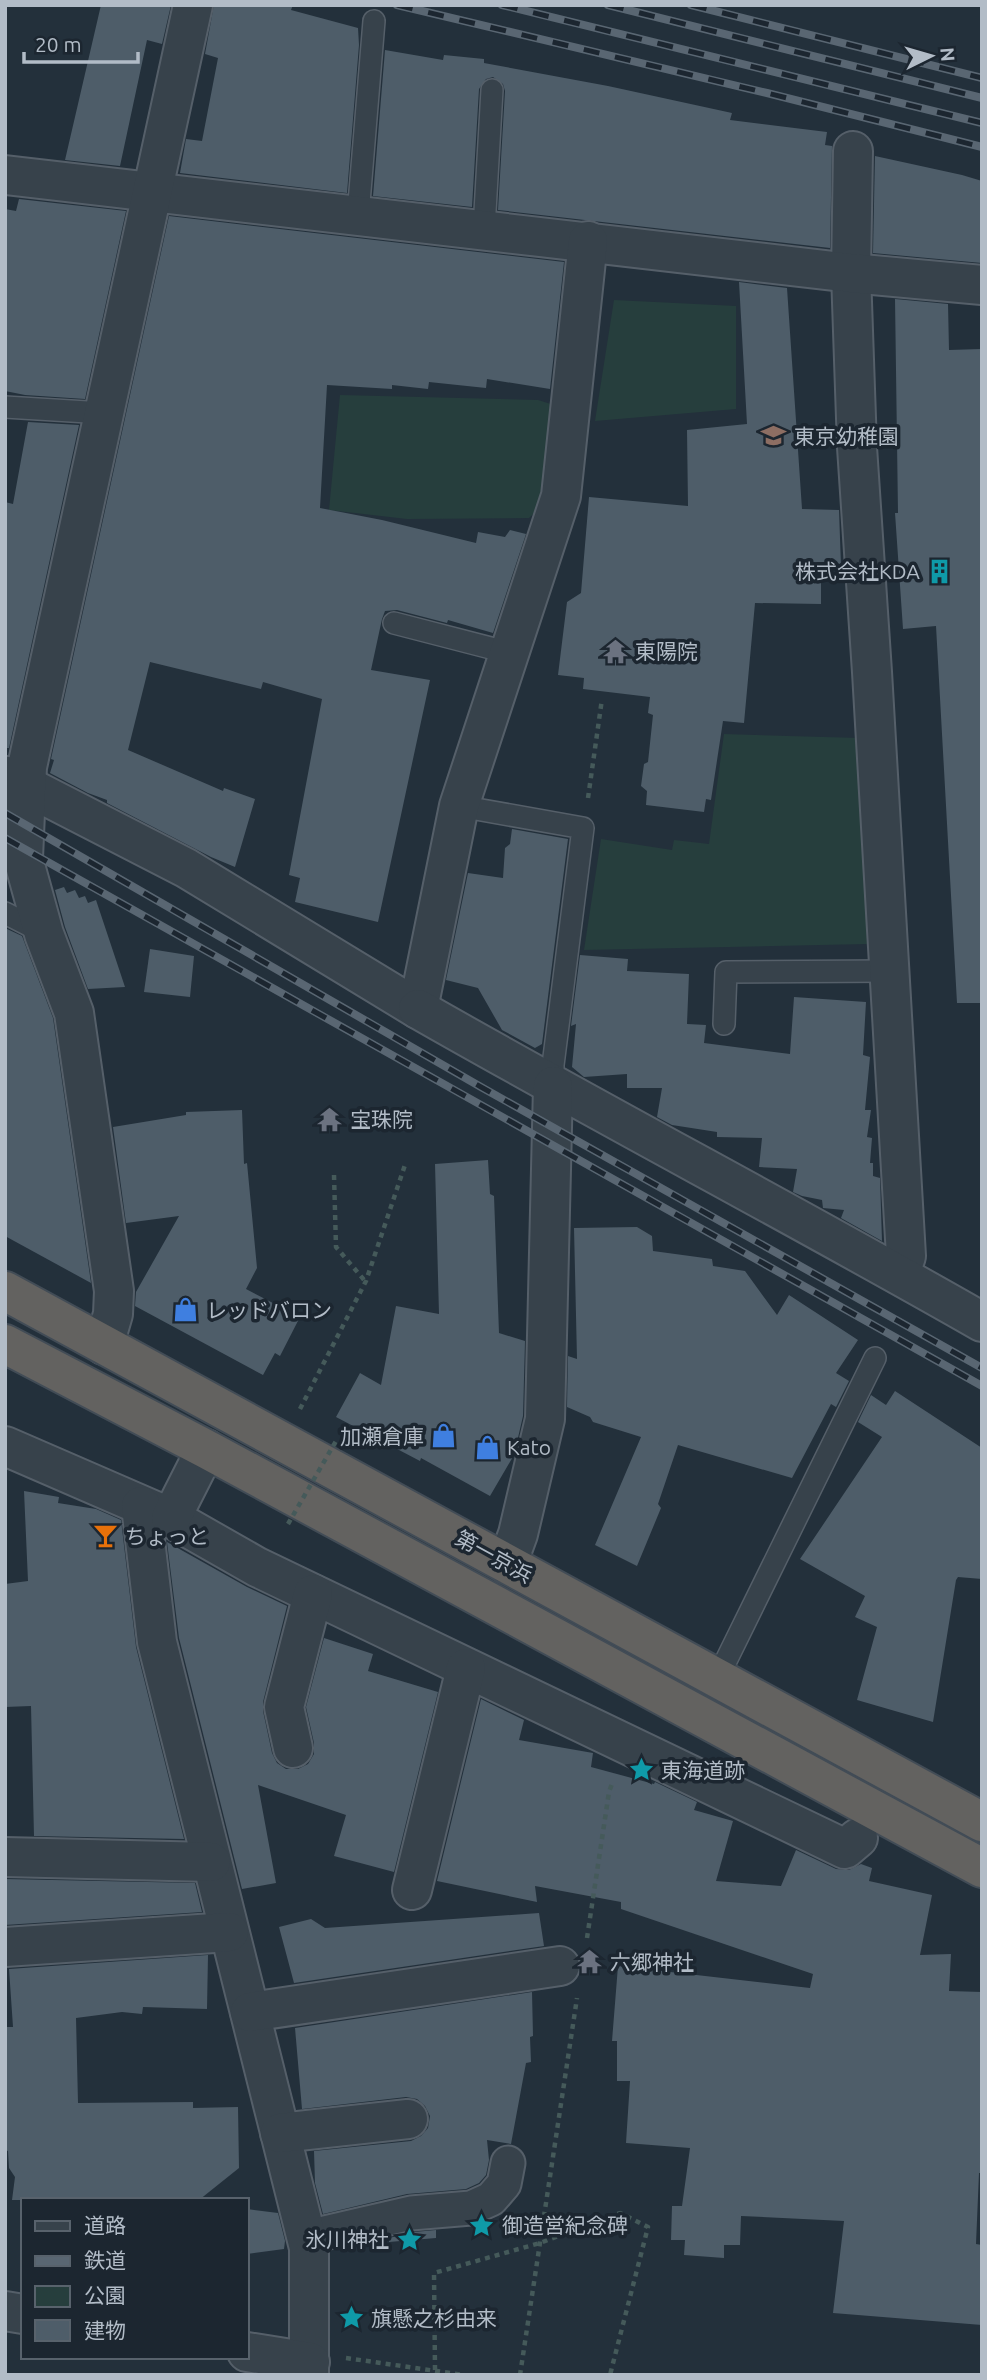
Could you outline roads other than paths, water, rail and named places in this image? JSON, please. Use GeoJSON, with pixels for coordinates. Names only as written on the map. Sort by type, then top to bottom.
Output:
{"type":"FeatureCollection","features":[{"type":"Feature","properties":{"kind":"highway","name":"第一京浜"},"geometry":{"type":"LineString","coordinates":[[5,1291],[982,1822]]}},
{"type":"Feature","properties":{"kind":"highway","name":"第一京浜"},"geometry":{"type":"LineString","coordinates":[[5,1344],[982,1868]]}},
{"type":"Feature","properties":{"kind":"street"},"geometry":{"type":"LineString","coordinates":[[104,1345],[113,1314],[114,1291],[74,1013],[44,934],[23,858],[16,780],[27,767],[193,5]]}},
{"type":"Feature","properties":{"kind":"street"},"geometry":{"type":"LineString","coordinates":[[853,151],[851,273],[857,447],[905,1256],[900,1274]]}},
{"type":"Feature","properties":{"kind":"street"},"geometry":{"type":"LineString","coordinates":[[5,175],[851,273],[982,285]]}},
{"type":"Feature","properties":{"kind":"street"},"geometry":{"type":"LineString","coordinates":[[418,1009],[458,806],[561,496],[588,241]]}},
{"type":"Feature","properties":{"kind":"street"},"geometry":{"type":"LineString","coordinates":[[16,780],[186,868],[418,1009],[553,1086],[900,1274],[982,1322]]}},
{"type":"Feature","properties":{"kind":"street"},"geometry":{"type":"LineString","coordinates":[[507,1564],[518,1534],[545,1419],[553,1086]]}},
{"type":"Feature","properties":{"kind":"street"},"geometry":{"type":"LineString","coordinates":[[5,1446],[156,1512],[257,1567],[845,1849],[858,1838]]}},
{"type":"Feature","properties":{"kind":"street"},"geometry":{"type":"LineString","coordinates":[[206,1450],[156,1512],[157,1642],[309,2248],[310,2368],[248,2352]]}},
{"type":"Feature","properties":{"kind":"street"},"geometry":{"type":"LineString","coordinates":[[293,1748],[284,1707],[313,1594]]}},
{"type":"Feature","properties":{"kind":"street"},"geometry":{"type":"LineString","coordinates":[[412,1890],[466,1668]]}},
{"type":"Feature","properties":{"kind":"street"},"geometry":{"type":"LineString","coordinates":[[5,1857],[211,1862]]}},
{"type":"Feature","properties":{"kind":"street"},"geometry":{"type":"LineString","coordinates":[[5,1947],[229,1932]]}},
{"type":"Feature","properties":{"kind":"street"},"geometry":{"type":"LineString","coordinates":[[250,2012],[574,1968]]}},
{"type":"Feature","properties":{"kind":"street"},"geometry":{"type":"LineString","coordinates":[[280,2133],[408,2119]]}},
{"type":"Feature","properties":{"kind":"street"},"geometry":{"type":"LineString","coordinates":[[306,2237],[411,2213],[471,2208],[491,2199],[504,2184],[508,2163]]}},
{"type":"Feature","properties":{"kind":"lane"},"geometry":{"type":"LineString","coordinates":[[358,215],[374,22]]}},
{"type":"Feature","properties":{"kind":"lane"},"geometry":{"type":"LineString","coordinates":[[484,229],[492,90]]}},
{"type":"Feature","properties":{"kind":"lane"},"geometry":{"type":"LineString","coordinates":[[5,407],[104,413]]}},
{"type":"Feature","properties":{"kind":"lane"},"geometry":{"type":"LineString","coordinates":[[394,623],[510,653]]}},
{"type":"Feature","properties":{"kind":"lane"},"geometry":{"type":"LineString","coordinates":[[458,806],[583,828],[553,1065],[553,1086]]}},
{"type":"Feature","properties":{"kind":"lane"},"geometry":{"type":"LineString","coordinates":[[5,913],[44,934]]}},
{"type":"Feature","properties":{"kind":"lane"},"geometry":{"type":"LineString","coordinates":[[724,1024],[726,972],[889,971]]}},
{"type":"Feature","properties":{"kind":"lane"},"geometry":{"type":"LineString","coordinates":[[717,1679],[875,1358]]}},
{"type":"Feature","properties":{"kind":"railway"},"geometry":{"type":"LineString","coordinates":[[397,5],[982,147]]}},
{"type":"Feature","properties":{"kind":"railway"},"geometry":{"type":"LineString","coordinates":[[502,5],[982,123]]}},
{"type":"Feature","properties":{"kind":"railway"},"geometry":{"type":"LineString","coordinates":[[608,5],[982,98]]}},
{"type":"Feature","properties":{"kind":"railway"},"geometry":{"type":"LineString","coordinates":[[691,5],[982,78]]}},
{"type":"Feature","properties":{"kind":"railway"},"geometry":{"type":"LineString","coordinates":[[5,813],[481,1087],[982,1368]]}},
{"type":"Feature","properties":{"kind":"railway"},"geometry":{"type":"LineString","coordinates":[[5,838],[982,1386]]}},
{"type":"Feature","properties":{"kind":"place","name":"東京幼稚園"},"geometry":{"type":"Point","coordinates":[774,436]}},
{"type":"Feature","properties":{"kind":"place","name":"株式会社KDA"},"geometry":{"type":"Point","coordinates":[940,571]}},
{"type":"Feature","properties":{"kind":"place","name":"東陽院"},"geometry":{"type":"Point","coordinates":[615,651]}},
{"type":"Feature","properties":{"kind":"place","name":"宝珠院"},"geometry":{"type":"Point","coordinates":[330,1119]}},
{"type":"Feature","properties":{"kind":"place","name":"レッドバロン"},"geometry":{"type":"Point","coordinates":[186,1310]}},
{"type":"Feature","properties":{"kind":"place","name":"加瀬倉庫"},"geometry":{"type":"Point","coordinates":[444,1436]}},
{"type":"Feature","properties":{"kind":"place","name":"Kato"},"geometry":{"type":"Point","coordinates":[487,1447]}},
{"type":"Feature","properties":{"kind":"place","name":"ちょっと"},"geometry":{"type":"Point","coordinates":[105,1536]}},
{"type":"Feature","properties":{"kind":"place","name":"東海道跡"},"geometry":{"type":"Point","coordinates":[641,1770]}},
{"type":"Feature","properties":{"kind":"place","name":"六郷神社"},"geometry":{"type":"Point","coordinates":[590,1962]}},
{"type":"Feature","properties":{"kind":"place","name":"御造営紀念碑"},"geometry":{"type":"Point","coordinates":[482,2225]}},
{"type":"Feature","properties":{"kind":"place","name":"氷川神社"},"geometry":{"type":"Point","coordinates":[409,2239]}},
{"type":"Feature","properties":{"kind":"place","name":"旗懸之杉由来"},"geometry":{"type":"Point","coordinates":[351,2318]}}]}
